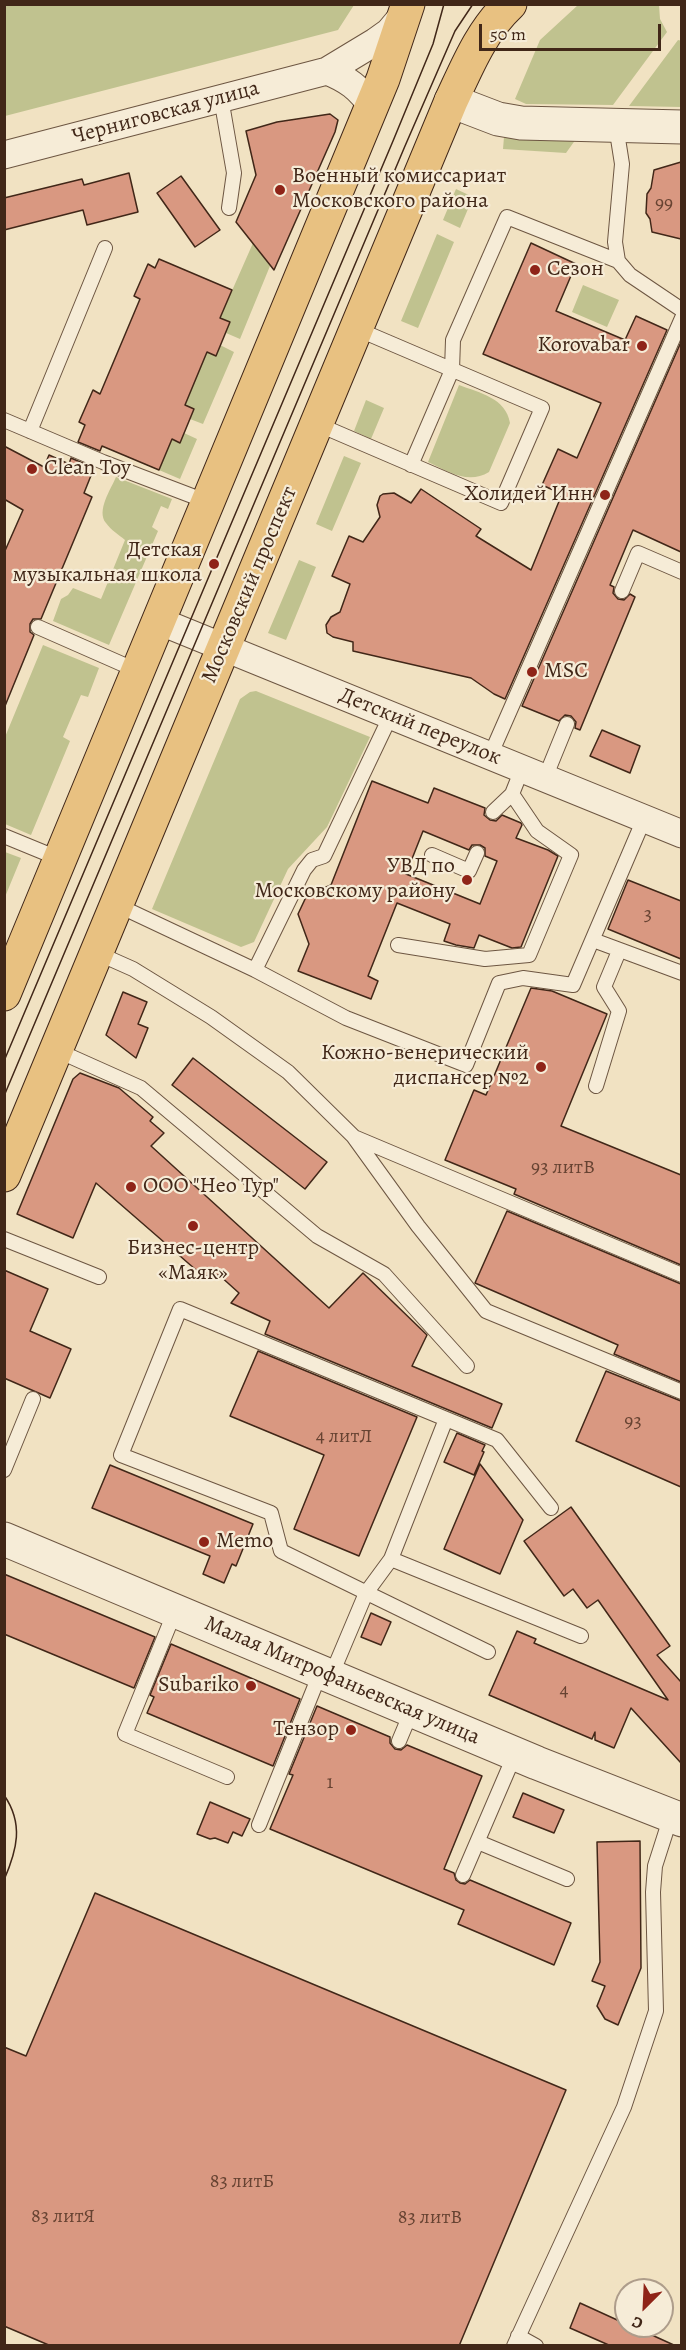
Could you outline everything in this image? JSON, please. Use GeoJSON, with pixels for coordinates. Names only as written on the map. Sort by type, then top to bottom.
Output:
{"type":"FeatureCollection","features":[{"type":"Feature","properties":{"kind":"main road","name":"Московский проспект"},"geometry":{"type":"LineString","coordinates":[[4,1175],[451,102],[474,52],[490,26],[510,4]]}},
{"type":"Feature","properties":{"kind":"main road"},"geometry":{"type":"LineString","coordinates":[[4,993],[372,107],[396,47],[408,7]]}},
{"type":"Feature","properties":{"kind":"street","name":"Черниговская улица"},"geometry":{"type":"LineString","coordinates":[[4,154],[327,71],[389,32],[408,7]]}},
{"type":"Feature","properties":{"kind":"street"},"geometry":{"type":"LineString","coordinates":[[327,71],[353,83],[372,107]]}},
{"type":"Feature","properties":{"kind":"street"},"geometry":{"type":"LineString","coordinates":[[451,102],[476,112],[521,123],[681,127]]}},
{"type":"Feature","properties":{"kind":"street","name":"Детский переулок"},"geometry":{"type":"LineString","coordinates":[[159,621],[681,834]]}},
{"type":"Feature","properties":{"kind":"street","name":"Малая Митрофаньевская улица"},"geometry":{"type":"LineString","coordinates":[[4,1539],[515,1754],[676,1818]]}},
{"type":"Feature","properties":{"kind":"lane"},"geometry":{"type":"LineString","coordinates":[[221,98],[234,173],[229,208]]}},
{"type":"Feature","properties":{"kind":"lane"},"geometry":{"type":"LineString","coordinates":[[616,126],[622,164],[615,242],[618,261]]}},
{"type":"Feature","properties":{"kind":"lane"},"geometry":{"type":"LineString","coordinates":[[411,465],[452,370],[453,340],[507,217],[618,261],[630,275],[681,310]]}},
{"type":"Feature","properties":{"kind":"lane"},"geometry":{"type":"LineString","coordinates":[[30,431],[105,248]]}},
{"type":"Feature","properties":{"kind":"lane"},"geometry":{"type":"LineString","coordinates":[[490,756],[681,318]]}},
{"type":"Feature","properties":{"kind":"lane"},"geometry":{"type":"LineString","coordinates":[[317,424],[501,503],[538,418],[542,408],[357,329]]}},
{"type":"Feature","properties":{"kind":"lane"},"geometry":{"type":"LineString","coordinates":[[4,420],[208,502]]}},
{"type":"Feature","properties":{"kind":"lane"},"geometry":{"type":"LineString","coordinates":[[622,591],[638,553],[681,572]]}},
{"type":"Feature","properties":{"kind":"lane"},"geometry":{"type":"LineString","coordinates":[[38,627],[138,671]]}},
{"type":"Feature","properties":{"kind":"lane"},"geometry":{"type":"LineString","coordinates":[[255,970],[304,870],[312,860],[324,856],[391,715]]}},
{"type":"Feature","properties":{"kind":"lane"},"geometry":{"type":"LineString","coordinates":[[494,812],[533,773],[567,724]]}},
{"type":"Feature","properties":{"kind":"lane"},"geometry":{"type":"LineString","coordinates":[[398,945],[485,959],[529,955],[570,855],[537,831],[512,794]]}},
{"type":"Feature","properties":{"kind":"lane"},"geometry":{"type":"LineString","coordinates":[[117,905],[255,970],[346,1018],[466,1065],[499,983],[523,978],[573,985],[644,819]]}},
{"type":"Feature","properties":{"kind":"lane"},"geometry":{"type":"LineString","coordinates":[[4,836],[60,859]]}},
{"type":"Feature","properties":{"kind":"lane"},"geometry":{"type":"LineString","coordinates":[[432,855],[469,871],[477,853]]}},
{"type":"Feature","properties":{"kind":"lane"},"geometry":{"type":"LineString","coordinates":[[593,940],[681,973]]}},
{"type":"Feature","properties":{"kind":"lane"},"geometry":{"type":"LineString","coordinates":[[596,1086],[619,1011],[604,987],[619,951]]}},
{"type":"Feature","properties":{"kind":"lane"},"geometry":{"type":"LineString","coordinates":[[97,952],[133,969],[210,1017],[288,1072],[353,1136],[418,1226],[486,1311],[681,1392]]}},
{"type":"Feature","properties":{"kind":"lane"},"geometry":{"type":"LineString","coordinates":[[56,1050],[141,1088],[317,1236],[384,1274],[467,1366]]}},
{"type":"Feature","properties":{"kind":"lane"},"geometry":{"type":"LineString","coordinates":[[353,1136],[681,1275]]}},
{"type":"Feature","properties":{"kind":"lane"},"geometry":{"type":"LineString","coordinates":[[4,1239],[99,1277]]}},
{"type":"Feature","properties":{"kind":"lane"},"geometry":{"type":"LineString","coordinates":[[488,1652],[281,1551],[271,1513],[121,1455],[180,1309],[497,1440],[551,1508]]}},
{"type":"Feature","properties":{"kind":"lane"},"geometry":{"type":"LineString","coordinates":[[4,1470],[33,1400]]}},
{"type":"Feature","properties":{"kind":"lane"},"geometry":{"type":"LineString","coordinates":[[259,1825],[326,1673],[366,1593],[391,1559],[446,1419]]}},
{"type":"Feature","properties":{"kind":"lane"},"geometry":{"type":"LineString","coordinates":[[391,1559],[581,1636]]}},
{"type":"Feature","properties":{"kind":"lane"},"geometry":{"type":"LineString","coordinates":[[175,1611],[125,1734],[227,1776]]}},
{"type":"Feature","properties":{"kind":"lane"},"geometry":{"type":"LineString","coordinates":[[399,1741],[412,1710]]}},
{"type":"Feature","properties":{"kind":"lane"},"geometry":{"type":"LineString","coordinates":[[463,1875],[515,1754]]}},
{"type":"Feature","properties":{"kind":"lane"},"geometry":{"type":"LineString","coordinates":[[536,2346],[516,2341],[624,2107],[656,2011],[652,1892],[655,1866],[676,1818]]}},
{"type":"Feature","properties":{"kind":"lane"},"geometry":{"type":"LineString","coordinates":[[478,1842],[567,1878]]}},
{"type":"Feature","properties":{"kind":"green space"},"geometry":{"type":"Polygon","coordinates":[[[5,4],[354,5],[338,30],[5,116],[5,4]]]}},
{"type":"Feature","properties":{"kind":"green space"},"geometry":{"type":"Polygon","coordinates":[[[578,5],[659,5],[660,19],[667,32],[613,105],[526,104],[515,99],[540,40],[578,5]]]}},
{"type":"Feature","properties":{"kind":"green space"},"geometry":{"type":"Polygon","coordinates":[[[678,40],[682,41],[681,107],[629,106],[678,40]]]}},
{"type":"Feature","properties":{"kind":"green space"},"geometry":{"type":"Polygon","coordinates":[[[504,137],[576,139],[566,153],[503,149],[504,137]]]}},
{"type":"Feature","properties":{"kind":"green space"},"geometry":{"type":"Polygon","coordinates":[[[456,189],[473,197],[460,228],[443,220],[456,189]]]}},
{"type":"Feature","properties":{"kind":"green space"},"geometry":{"type":"Polygon","coordinates":[[[437,234],[454,242],[418,328],[401,321],[437,234]]]}},
{"type":"Feature","properties":{"kind":"green space"},"geometry":{"type":"Polygon","coordinates":[[[253,243],[270,266],[240,339],[226,333],[230,322],[220,318],[253,243]]]}},
{"type":"Feature","properties":{"kind":"green space"},"geometry":{"type":"Polygon","coordinates":[[[583,285],[619,300],[607,327],[572,312],[583,285]]]}},
{"type":"Feature","properties":{"kind":"green space"},"geometry":{"type":"Polygon","coordinates":[[[220,345],[234,352],[203,424],[190,419],[194,409],[185,405],[207,352],[220,345]]]}},
{"type":"Feature","properties":{"kind":"green space"},"geometry":{"type":"Polygon","coordinates":[[[459,385],[498,402],[508,415],[510,423],[489,472],[481,476],[465,477],[450,473],[428,462],[459,385]]]}},
{"type":"Feature","properties":{"kind":"green space"},"geometry":{"type":"Polygon","coordinates":[[[366,400],[384,408],[371,439],[354,431],[366,400]]]}},
{"type":"Feature","properties":{"kind":"green space"},"geometry":{"type":"Polygon","coordinates":[[[184,433],[197,439],[180,479],[159,470],[172,439],[180,442],[184,433]]]}},
{"type":"Feature","properties":{"kind":"green space"},"geometry":{"type":"Polygon","coordinates":[[[344,456],[361,463],[332,531],[316,524],[344,456]]]}},
{"type":"Feature","properties":{"kind":"green space"},"geometry":{"type":"Polygon","coordinates":[[[116,477],[172,499],[168,509],[161,506],[152,527],[158,531],[109,645],[53,621],[61,599],[73,588],[101,599],[125,540],[110,528],[103,518],[103,506],[116,477]]]}},
{"type":"Feature","properties":{"kind":"green space"},"geometry":{"type":"Polygon","coordinates":[[[299,560],[316,567],[286,640],[268,633],[299,560]]]}},
{"type":"Feature","properties":{"kind":"green space"},"geometry":{"type":"Polygon","coordinates":[[[43,645],[99,668],[88,697],[81,695],[63,737],[70,741],[31,835],[5,824],[5,737],[43,645]]]}},
{"type":"Feature","properties":{"kind":"green space"},"geometry":{"type":"Polygon","coordinates":[[[256,691],[370,737],[327,827],[288,869],[254,942],[241,947],[152,909],[240,699],[256,691]]]}},
{"type":"Feature","properties":{"kind":"green space"},"geometry":{"type":"Polygon","coordinates":[[[5,852],[21,858],[5,897],[5,852]]]}},
{"type":"Feature","properties":{"kind":"building","name":"Военный комиссариат Московского района"},"geometry":{"type":"Polygon","coordinates":[[[330,114],[338,120],[335,132],[274,270],[236,222],[256,175],[246,131],[277,122],[330,114]]]}},
{"type":"Feature","properties":{"kind":"building"},"geometry":{"type":"Polygon","coordinates":[[[681,162],[681,239],[652,232],[650,219],[646,213],[647,194],[651,188],[654,170],[681,162]]]}},
{"type":"Feature","properties":{"kind":"building"},"geometry":{"type":"Polygon","coordinates":[[[129,173],[138,212],[87,225],[83,210],[4,230],[4,198],[82,179],[84,185],[129,173]]]}},
{"type":"Feature","properties":{"kind":"building"},"geometry":{"type":"Polygon","coordinates":[[[181,176],[220,230],[195,247],[157,193],[181,176]]]}},
{"type":"Feature","properties":{"kind":"building"},"geometry":{"type":"Polygon","coordinates":[[[531,243],[576,264],[556,311],[625,340],[636,316],[667,330],[505,699],[471,678],[353,651],[353,642],[333,637],[327,633],[326,625],[331,617],[340,612],[350,584],[332,576],[349,536],[363,542],[380,517],[377,505],[383,494],[394,493],[411,503],[421,489],[481,529],[476,536],[531,570],[562,494],[542,485],[558,449],[577,458],[601,403],[483,354],[531,243]]]}},
{"type":"Feature","properties":{"kind":"building"},"geometry":{"type":"Polygon","coordinates":[[[159,259],[232,290],[220,318],[230,322],[216,356],[207,352],[185,405],[194,409],[180,443],[172,439],[159,470],[102,446],[100,451],[78,442],[85,425],[79,422],[93,390],[100,394],[140,299],[134,296],[148,264],[155,268],[159,259]]]}},
{"type":"Feature","properties":{"kind":"building"},"geometry":{"type":"Polygon","coordinates":[[[681,342],[681,552],[633,530],[610,585],[614,587],[613,593],[618,599],[624,600],[630,594],[635,597],[580,730],[575,728],[576,722],[571,716],[565,715],[559,721],[522,706],[681,342]]]}},
{"type":"Feature","properties":{"kind":"building"},"geometry":{"type":"Polygon","coordinates":[[[4,446],[44,467],[49,455],[69,464],[71,458],[94,468],[84,493],[92,497],[41,619],[33,619],[30,624],[30,632],[34,635],[5,706],[4,553],[23,510],[4,499],[4,446]]]}},
{"type":"Feature","properties":{"kind":"building"},"geometry":{"type":"Polygon","coordinates":[[[602,730],[640,746],[630,773],[590,756],[602,730]]]}},
{"type":"Feature","properties":{"kind":"building"},"geometry":{"type":"Polygon","coordinates":[[[372,781],[428,803],[434,788],[485,808],[484,815],[490,820],[496,821],[502,815],[521,823],[516,838],[558,856],[521,947],[512,948],[479,935],[474,948],[444,941],[450,924],[397,903],[368,976],[378,981],[371,999],[298,971],[309,944],[298,914],[307,895],[331,885],[372,781]],[[423,831],[406,874],[480,904],[497,861],[485,856],[485,848],[480,845],[472,845],[469,850],[423,831]]]}},
{"type":"Feature","properties":{"kind":"building"},"geometry":{"type":"Polygon","coordinates":[[[628,880],[681,901],[681,959],[608,929],[628,880]]]}},
{"type":"Feature","properties":{"kind":"building"},"geometry":{"type":"Polygon","coordinates":[[[531,988],[552,991],[607,1014],[561,1126],[681,1175],[681,1265],[514,1194],[516,1189],[445,1160],[474,1090],[486,1095],[531,988]]]}},
{"type":"Feature","properties":{"kind":"building"},"geometry":{"type":"Polygon","coordinates":[[[123,992],[147,1002],[138,1024],[148,1028],[136,1058],[106,1035],[123,992]]]}},
{"type":"Feature","properties":{"kind":"building"},"geometry":{"type":"Polygon","coordinates":[[[193,1058],[327,1162],[305,1189],[172,1085],[193,1058]]]}},
{"type":"Feature","properties":{"kind":"building","name":"Бизнес-центр «Маяк»"},"geometry":{"type":"Polygon","coordinates":[[[80,1073],[119,1088],[153,1117],[150,1121],[164,1133],[151,1146],[329,1308],[363,1273],[427,1335],[412,1366],[502,1404],[492,1428],[265,1334],[270,1321],[231,1303],[239,1293],[219,1275],[203,1276],[96,1183],[73,1238],[17,1214],[73,1079],[80,1073]]]}},
{"type":"Feature","properties":{"kind":"building"},"geometry":{"type":"Polygon","coordinates":[[[507,1211],[681,1284],[681,1382],[614,1354],[618,1345],[475,1283],[507,1211]]]}},
{"type":"Feature","properties":{"kind":"building"},"geometry":{"type":"Polygon","coordinates":[[[4,1270],[48,1289],[30,1331],[71,1349],[50,1398],[4,1378],[4,1270]]]}},
{"type":"Feature","properties":{"kind":"building"},"geometry":{"type":"Polygon","coordinates":[[[258,1351],[417,1417],[359,1556],[294,1529],[324,1455],[230,1416],[258,1351]]]}},
{"type":"Feature","properties":{"kind":"building"},"geometry":{"type":"Polygon","coordinates":[[[606,1371],[681,1401],[681,1487],[576,1441],[606,1371]]]}},
{"type":"Feature","properties":{"kind":"building"},"geometry":{"type":"Polygon","coordinates":[[[457,1433],[485,1445],[474,1475],[444,1462],[457,1433]]]}},
{"type":"Feature","properties":{"kind":"building"},"geometry":{"type":"Polygon","coordinates":[[[480,1464],[523,1520],[500,1574],[444,1549],[480,1464]]]}},
{"type":"Feature","properties":{"kind":"building"},"geometry":{"type":"Polygon","coordinates":[[[110,1465],[253,1524],[236,1566],[232,1564],[224,1583],[203,1574],[210,1556],[92,1508],[110,1465]]]}},
{"type":"Feature","properties":{"kind":"building"},"geometry":{"type":"Polygon","coordinates":[[[571,1507],[670,1646],[657,1655],[681,1682],[681,1763],[631,1708],[614,1748],[595,1740],[595,1732],[592,1739],[489,1695],[517,1631],[536,1639],[534,1643],[668,1700],[598,1600],[587,1608],[573,1589],[564,1596],[524,1541],[571,1507]]]}},
{"type":"Feature","properties":{"kind":"building"},"geometry":{"type":"Polygon","coordinates":[[[4,1574],[155,1637],[134,1688],[4,1634],[4,1574]]]}},
{"type":"Feature","properties":{"kind":"building"},"geometry":{"type":"Polygon","coordinates":[[[371,1613],[391,1622],[381,1645],[361,1637],[371,1613]]]}},
{"type":"Feature","properties":{"kind":"building"},"geometry":{"type":"Polygon","coordinates":[[[171,1644],[300,1699],[273,1766],[147,1713],[154,1697],[150,1695],[171,1644]]]}},
{"type":"Feature","properties":{"kind":"building"},"geometry":{"type":"Polygon","coordinates":[[[317,1706],[390,1737],[390,1743],[395,1749],[401,1750],[407,1745],[482,1776],[444,1869],[454,1873],[456,1880],[460,1883],[465,1884],[470,1880],[571,1923],[554,1965],[458,1924],[464,1910],[270,1829],[293,1775],[289,1774],[317,1706]]]}},
{"type":"Feature","properties":{"kind":"building"},"geometry":{"type":"Polygon","coordinates":[[[523,1793],[564,1810],[554,1833],[513,1817],[523,1793]]]}},
{"type":"Feature","properties":{"kind":"building"},"geometry":{"type":"Polygon","coordinates":[[[210,1802],[250,1819],[242,1836],[233,1832],[228,1843],[197,1834],[210,1802]]]}},
{"type":"Feature","properties":{"kind":"building"},"geometry":{"type":"Polygon","coordinates":[[[640,1841],[641,1968],[618,2025],[605,2019],[597,2006],[605,1986],[592,1981],[600,1962],[597,1842],[640,1841]]]}},
{"type":"Feature","properties":{"kind":"building"},"geometry":{"type":"Polygon","coordinates":[[[95,1893],[566,2090],[459,2346],[51,2346],[4,2326],[4,2047],[26,2056],[95,1893]]]}},
{"type":"Feature","properties":{"kind":"building"},"geometry":{"type":"Polygon","coordinates":[[[580,2303],[614,2319],[614,2338],[658,2338],[676,2346],[611,2346],[570,2328],[580,2303]]]}},
{"type":"Feature","properties":{"kind":"tram line"},"geometry":{"type":"LineString","coordinates":[[4,1061],[393,141],[433,44],[444,4]]}},
{"type":"Feature","properties":{"kind":"tram line"},"geometry":{"type":"LineString","coordinates":[[4,1096],[405,146],[455,31],[473,4]]}},
{"type":"Feature","properties":{"kind":"tram line"},"geometry":{"type":"LineString","coordinates":[[4,1795],[14,1816],[16,1827],[15,1848],[4,1880]]}},
{"type":"Feature","properties":{"kind":"place","name":"Военный комиссариат Московского района"},"geometry":{"type":"Point","coordinates":[280,190]}},
{"type":"Feature","properties":{"kind":"place","name":"Сезон"},"geometry":{"type":"Point","coordinates":[535,270]}},
{"type":"Feature","properties":{"kind":"place","name":"Korovabar"},"geometry":{"type":"Point","coordinates":[642,346]}},
{"type":"Feature","properties":{"kind":"place","name":"Clean Toy"},"geometry":{"type":"Point","coordinates":[32,469]}},
{"type":"Feature","properties":{"kind":"place","name":"Холидей Инн"},"geometry":{"type":"Point","coordinates":[605,495]}},
{"type":"Feature","properties":{"kind":"place","name":"Детская музыкальная школа"},"geometry":{"type":"Point","coordinates":[214,564]}},
{"type":"Feature","properties":{"kind":"place","name":"MSC"},"geometry":{"type":"Point","coordinates":[532,672]}},
{"type":"Feature","properties":{"kind":"place","name":"УВД по Московскому району"},"geometry":{"type":"Point","coordinates":[467,880]}},
{"type":"Feature","properties":{"kind":"place","name":"Кожно-венерический диспансер №2"},"geometry":{"type":"Point","coordinates":[541,1067]}},
{"type":"Feature","properties":{"kind":"place","name":"ООО \"Нео Тур\""},"geometry":{"type":"Point","coordinates":[131,1187]}},
{"type":"Feature","properties":{"kind":"place","name":"Бизнес-центр «Маяк»"},"geometry":{"type":"Point","coordinates":[193,1226]}},
{"type":"Feature","properties":{"kind":"place","name":"Memo"},"geometry":{"type":"Point","coordinates":[204,1542]}},
{"type":"Feature","properties":{"kind":"place","name":"Subariko"},"geometry":{"type":"Point","coordinates":[251,1686]}},
{"type":"Feature","properties":{"kind":"place","name":"Тензор"},"geometry":{"type":"Point","coordinates":[351,1730]}}]}
